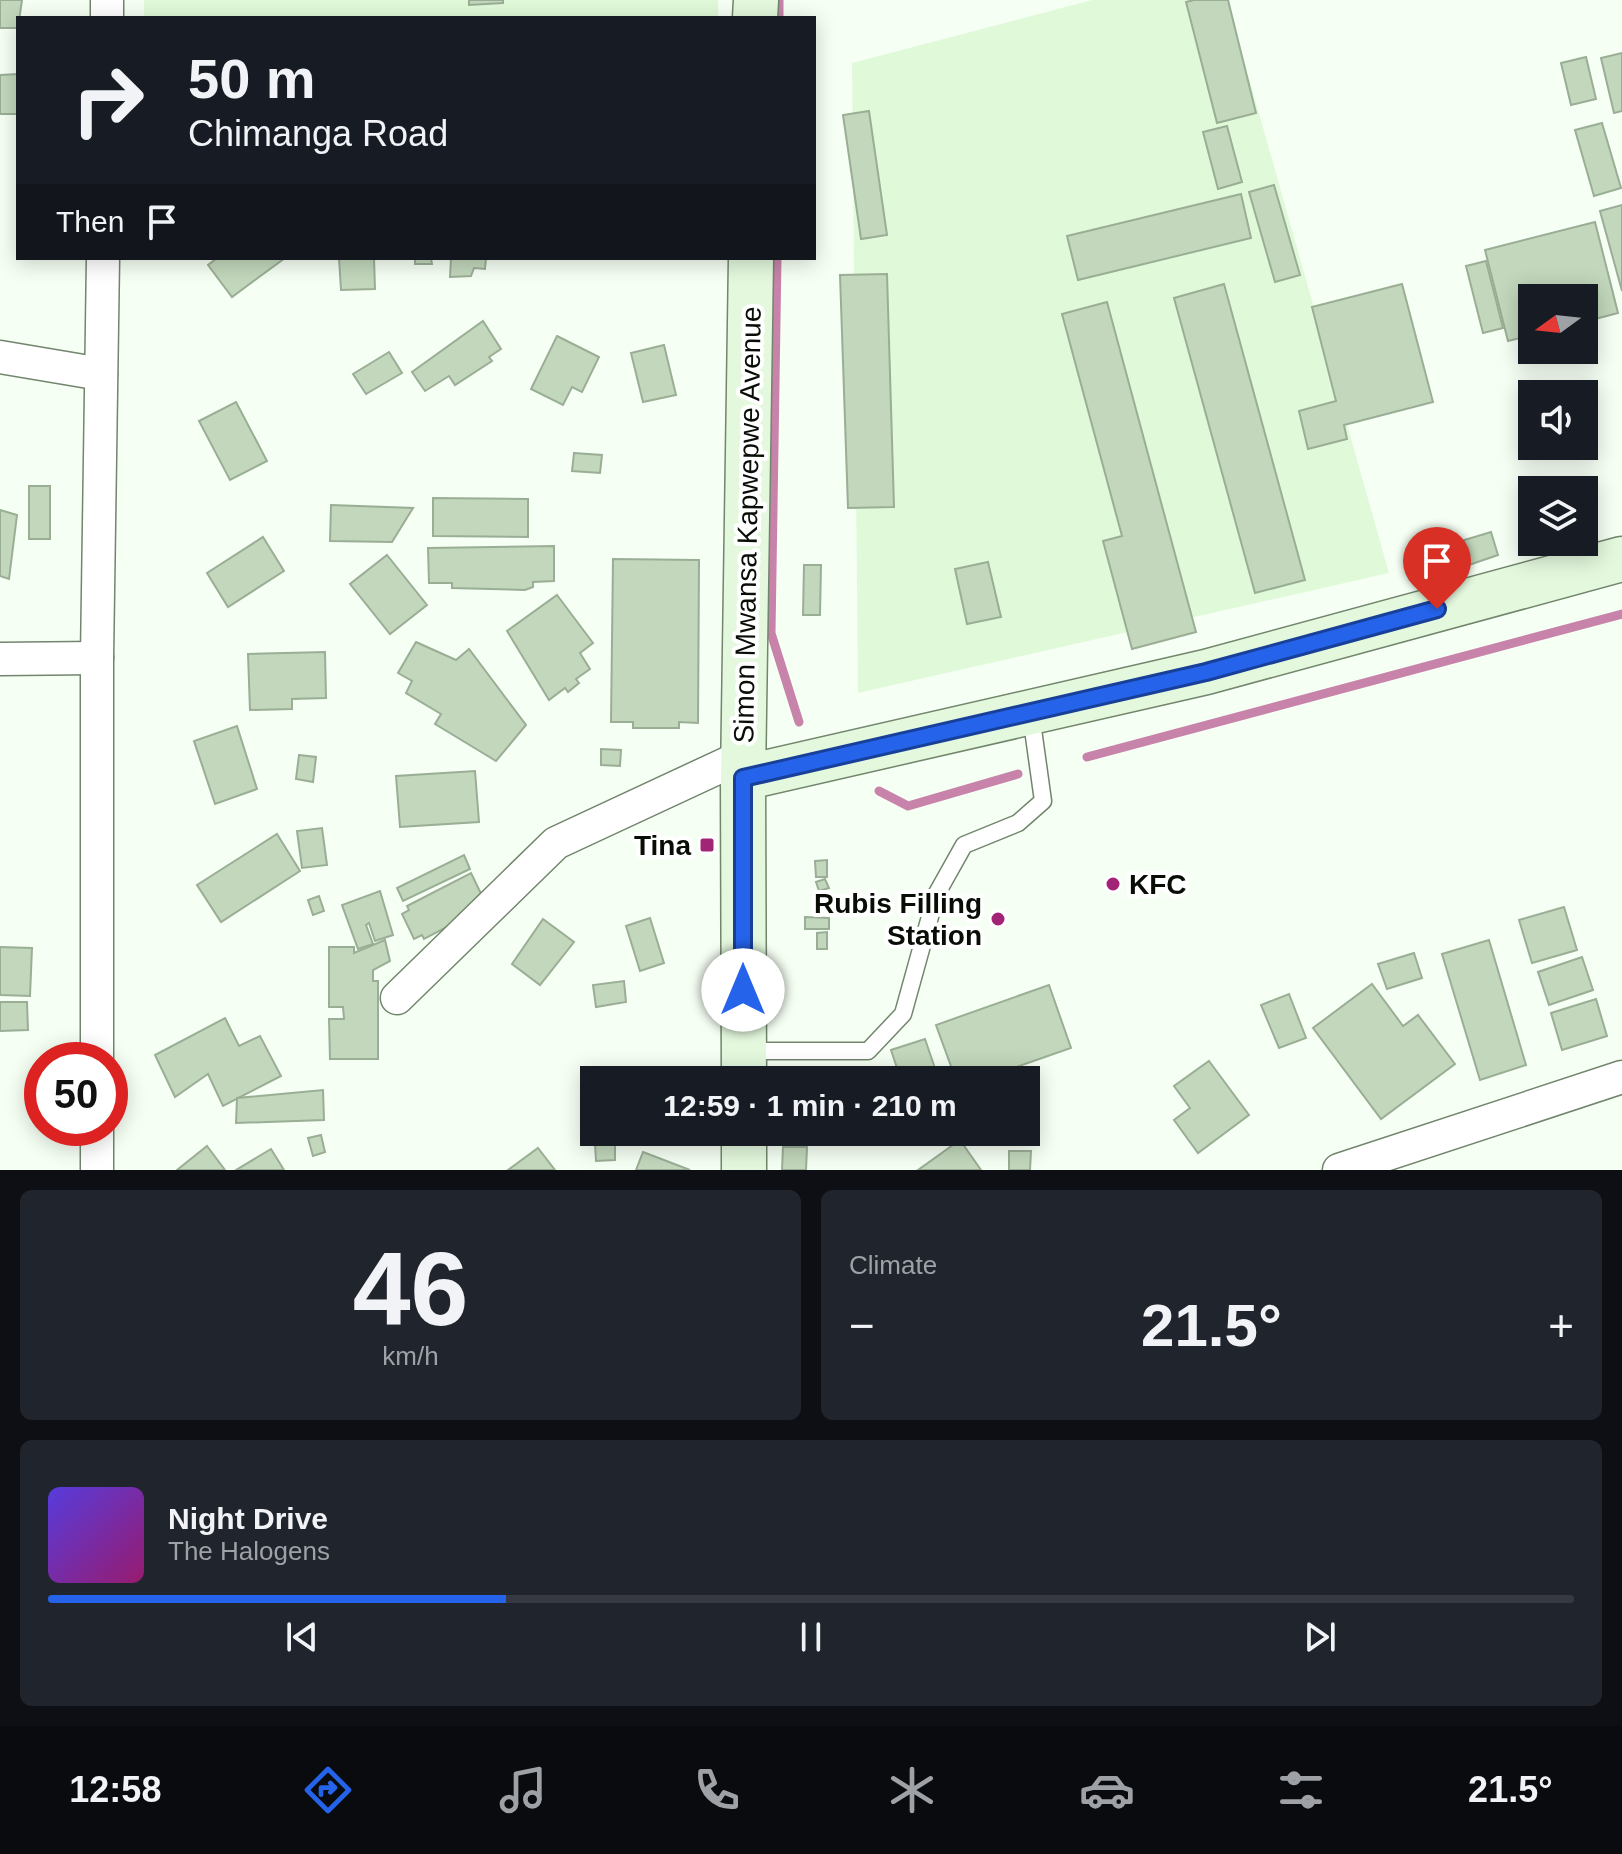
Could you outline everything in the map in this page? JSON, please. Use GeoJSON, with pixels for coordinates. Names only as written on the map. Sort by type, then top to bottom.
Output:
{"type":"FeatureCollection","features":[{"type":"Feature","properties":{"kind":"street"},"geometry":{"type":"LineString","coordinates":[[97,1042],[97,658],[103,260]]}},
{"type":"Feature","properties":{"kind":"street","name":"Simon Mwansa Kapwepwe Avenue"},"geometry":{"type":"LineString","coordinates":[[744,1066],[743,767],[751,260]]}},
{"type":"Feature","properties":{"kind":"street"},"geometry":{"type":"LineString","coordinates":[[0,357],[101,374]]}},
{"type":"Feature","properties":{"kind":"street"},"geometry":{"type":"LineString","coordinates":[[397,998],[556,843],[743,767],[1030,711],[1206,672],[1622,559]]}},
{"type":"Feature","properties":{"kind":"street"},"geometry":{"type":"LineString","coordinates":[[0,659],[97,658]]}},
{"type":"Feature","properties":{"kind":"street"},"geometry":{"type":"LineString","coordinates":[[1339,1170],[1622,1077]]}},
{"type":"Feature","properties":{"kind":"street"},"geometry":{"type":"LineString","coordinates":[[97,1146],[97,1170]]}},
{"type":"Feature","properties":{"kind":"street"},"geometry":{"type":"LineString","coordinates":[[744,1146],[744,1170]]}},
{"type":"Feature","properties":{"kind":"lane"},"geometry":{"type":"LineString","coordinates":[[744,1066],[868,1051],[903,1014],[936,895],[964,845],[1018,823],[1043,801],[1030,711]]}},
{"type":"Feature","properties":{"kind":"shaded area"},"geometry":{"type":"Polygon","coordinates":[[[144,0],[718,0],[718,16],[144,16],[144,0]]]}},
{"type":"Feature","properties":{"kind":"shaded area"},"geometry":{"type":"Polygon","coordinates":[[[1092,0],[1227,0],[1389,573],[858,693],[852,63],[1092,0]]]}},
{"type":"Feature","properties":{"kind":"building"},"geometry":{"type":"Polygon","coordinates":[[[0,0],[22,0],[20,16],[16,16],[16,28],[0,28],[0,0]]]}},
{"type":"Feature","properties":{"kind":"building"},"geometry":{"type":"Polygon","coordinates":[[[469,0],[503,0],[503,3],[469,5],[469,0]]]}},
{"type":"Feature","properties":{"kind":"building"},"geometry":{"type":"Polygon","coordinates":[[[1228,0],[1256,113],[1217,123],[1186,2],[1228,0]]]}},
{"type":"Feature","properties":{"kind":"building"},"geometry":{"type":"Polygon","coordinates":[[[1622,53],[1622,111],[1614,113],[1601,58],[1622,53]]]}},
{"type":"Feature","properties":{"kind":"building"},"geometry":{"type":"Polygon","coordinates":[[[1586,57],[1596,99],[1571,105],[1561,63],[1586,57]]]}},
{"type":"Feature","properties":{"kind":"building"},"geometry":{"type":"Polygon","coordinates":[[[16,74],[16,114],[0,114],[0,75],[16,74]]]}},
{"type":"Feature","properties":{"kind":"building"},"geometry":{"type":"Polygon","coordinates":[[[869,111],[887,235],[861,239],[843,115],[869,111]]]}},
{"type":"Feature","properties":{"kind":"building"},"geometry":{"type":"Polygon","coordinates":[[[1602,123],[1621,188],[1594,196],[1575,130],[1602,123]]]}},
{"type":"Feature","properties":{"kind":"building"},"geometry":{"type":"Polygon","coordinates":[[[1227,126],[1242,182],[1218,189],[1203,132],[1227,126]]]}},
{"type":"Feature","properties":{"kind":"building"},"geometry":{"type":"Polygon","coordinates":[[[1274,185],[1300,275],[1275,282],[1249,192],[1274,185]]]}},
{"type":"Feature","properties":{"kind":"building"},"geometry":{"type":"Polygon","coordinates":[[[1241,194],[1251,238],[1078,280],[1067,236],[1241,194]]]}},
{"type":"Feature","properties":{"kind":"building"},"geometry":{"type":"Polygon","coordinates":[[[1622,205],[1622,291],[1600,211],[1622,205]]]}},
{"type":"Feature","properties":{"kind":"building"},"geometry":{"type":"Polygon","coordinates":[[[1595,222],[1618,313],[1598,318],[1598,284],[1518,284],[1518,338],[1508,341],[1485,250],[1595,222]]]}},
{"type":"Feature","properties":{"kind":"building"},"geometry":{"type":"Polygon","coordinates":[[[214,260],[282,260],[232,297],[208,265],[214,260]]]}},
{"type":"Feature","properties":{"kind":"building"},"geometry":{"type":"Polygon","coordinates":[[[339,260],[374,260],[375,289],[341,290],[339,260]]]}},
{"type":"Feature","properties":{"kind":"building"},"geometry":{"type":"Polygon","coordinates":[[[415,260],[431,260],[432,264],[415,264],[415,260]]]}},
{"type":"Feature","properties":{"kind":"building"},"geometry":{"type":"Polygon","coordinates":[[[451,260],[486,260],[485,269],[474,268],[471,276],[450,277],[451,260]]]}},
{"type":"Feature","properties":{"kind":"building"},"geometry":{"type":"Polygon","coordinates":[[[1486,261],[1503,328],[1483,333],[1466,266],[1486,261]]]}},
{"type":"Feature","properties":{"kind":"building"},"geometry":{"type":"Polygon","coordinates":[[[887,274],[894,507],[848,508],[840,275],[887,274]]]}},
{"type":"Feature","properties":{"kind":"building"},"geometry":{"type":"Polygon","coordinates":[[[1224,284],[1305,580],[1255,593],[1174,298],[1224,284]]]}},
{"type":"Feature","properties":{"kind":"building"},"geometry":{"type":"Polygon","coordinates":[[[1402,284],[1433,402],[1344,425],[1347,439],[1308,449],[1299,411],[1336,401],[1312,307],[1402,284]]]}},
{"type":"Feature","properties":{"kind":"building"},"geometry":{"type":"Polygon","coordinates":[[[1107,302],[1196,632],[1132,649],[1103,541],[1122,536],[1062,314],[1107,302]]]}},
{"type":"Feature","properties":{"kind":"building"},"geometry":{"type":"Polygon","coordinates":[[[483,321],[501,349],[489,357],[492,361],[455,385],[449,376],[425,391],[412,372],[483,321]]]}},
{"type":"Feature","properties":{"kind":"building"},"geometry":{"type":"Polygon","coordinates":[[[557,336],[599,357],[582,392],[572,387],[563,405],[531,389],[557,336]]]}},
{"type":"Feature","properties":{"kind":"building"},"geometry":{"type":"Polygon","coordinates":[[[664,345],[676,395],[643,402],[631,353],[664,345]]]}},
{"type":"Feature","properties":{"kind":"building"},"geometry":{"type":"Polygon","coordinates":[[[389,352],[402,373],[366,394],[353,374],[389,352]]]}},
{"type":"Feature","properties":{"kind":"building"},"geometry":{"type":"Polygon","coordinates":[[[236,402],[267,461],[230,480],[199,421],[236,402]]]}},
{"type":"Feature","properties":{"kind":"building"},"geometry":{"type":"Polygon","coordinates":[[[574,453],[602,455],[600,473],[572,471],[574,453]]]}},
{"type":"Feature","properties":{"kind":"building"},"geometry":{"type":"Polygon","coordinates":[[[29,486],[50,486],[50,539],[29,539],[29,486]]]}},
{"type":"Feature","properties":{"kind":"building"},"geometry":{"type":"Polygon","coordinates":[[[433,498],[528,499],[528,537],[433,536],[433,498]]]}},
{"type":"Feature","properties":{"kind":"building"},"geometry":{"type":"Polygon","coordinates":[[[331,505],[413,508],[392,542],[330,541],[331,505]]]}},
{"type":"Feature","properties":{"kind":"building"},"geometry":{"type":"Polygon","coordinates":[[[0,510],[17,515],[9,579],[0,576],[0,510]]]}},
{"type":"Feature","properties":{"kind":"building"},"geometry":{"type":"Polygon","coordinates":[[[1491,532],[1498,555],[1466,566],[1458,542],[1491,532]]]}},
{"type":"Feature","properties":{"kind":"building"},"geometry":{"type":"Polygon","coordinates":[[[263,537],[284,571],[228,607],[207,573],[263,537]]]}},
{"type":"Feature","properties":{"kind":"building"},"geometry":{"type":"Polygon","coordinates":[[[554,546],[554,581],[533,582],[533,587],[525,590],[452,588],[452,583],[429,583],[428,548],[554,546]]]}},
{"type":"Feature","properties":{"kind":"building"},"geometry":{"type":"Polygon","coordinates":[[[387,555],[427,605],[390,634],[350,584],[387,555]]]}},
{"type":"Feature","properties":{"kind":"building"},"geometry":{"type":"Polygon","coordinates":[[[613,559],[699,560],[698,723],[679,722],[679,728],[633,728],[633,722],[611,722],[613,559]]]}},
{"type":"Feature","properties":{"kind":"building"},"geometry":{"type":"Polygon","coordinates":[[[988,562],[1001,617],[967,624],[955,569],[988,562]]]}},
{"type":"Feature","properties":{"kind":"building"},"geometry":{"type":"Polygon","coordinates":[[[804,565],[821,565],[820,615],[803,615],[804,565]]]}},
{"type":"Feature","properties":{"kind":"building"},"geometry":{"type":"Polygon","coordinates":[[[557,595],[593,643],[580,653],[590,669],[576,679],[579,683],[568,692],[565,688],[549,700],[507,631],[557,595]]]}},
{"type":"Feature","properties":{"kind":"building"},"geometry":{"type":"Polygon","coordinates":[[[416,642],[456,660],[469,649],[526,725],[496,761],[435,724],[441,714],[406,693],[412,681],[398,673],[416,642]]]}},
{"type":"Feature","properties":{"kind":"building"},"geometry":{"type":"Polygon","coordinates":[[[325,652],[326,698],[292,699],[292,709],[250,710],[248,654],[325,652]]]}},
{"type":"Feature","properties":{"kind":"building"},"geometry":{"type":"Polygon","coordinates":[[[237,726],[257,789],[215,804],[194,741],[237,726]]]}},
{"type":"Feature","properties":{"kind":"building"},"geometry":{"type":"Polygon","coordinates":[[[601,749],[621,750],[620,766],[601,765],[601,749]]]}},
{"type":"Feature","properties":{"kind":"building"},"geometry":{"type":"Polygon","coordinates":[[[299,755],[316,757],[313,782],[296,779],[299,755]]]}},
{"type":"Feature","properties":{"kind":"building"},"geometry":{"type":"Polygon","coordinates":[[[475,771],[479,822],[400,827],[396,776],[475,771]]]}},
{"type":"Feature","properties":{"kind":"building"},"geometry":{"type":"Polygon","coordinates":[[[322,828],[327,865],[302,868],[297,831],[322,828]]]}},
{"type":"Feature","properties":{"kind":"building"},"geometry":{"type":"Polygon","coordinates":[[[277,834],[300,871],[221,922],[197,885],[277,834]]]}},
{"type":"Feature","properties":{"kind":"building"},"geometry":{"type":"Polygon","coordinates":[[[464,855],[470,869],[403,901],[397,888],[464,855]]]}},
{"type":"Feature","properties":{"kind":"building"},"geometry":{"type":"Polygon","coordinates":[[[827,860],[827,877],[816,877],[815,861],[827,860]]]}},
{"type":"Feature","properties":{"kind":"building"},"geometry":{"type":"Polygon","coordinates":[[[471,873],[487,906],[424,939],[422,935],[414,939],[402,914],[409,910],[407,906],[471,873]]]}},
{"type":"Feature","properties":{"kind":"building"},"geometry":{"type":"Polygon","coordinates":[[[825,879],[829,888],[819,891],[816,882],[825,879]]]}},
{"type":"Feature","properties":{"kind":"building"},"geometry":{"type":"Polygon","coordinates":[[[380,891],[393,935],[375,941],[369,923],[366,925],[373,944],[358,949],[342,905],[380,891]]]}},
{"type":"Feature","properties":{"kind":"building"},"geometry":{"type":"Polygon","coordinates":[[[319,896],[324,911],[313,915],[308,900],[319,896]]]}},
{"type":"Feature","properties":{"kind":"building"},"geometry":{"type":"Polygon","coordinates":[[[1564,907],[1577,950],[1532,963],[1519,920],[1564,907]]]}},
{"type":"Feature","properties":{"kind":"building"},"geometry":{"type":"Polygon","coordinates":[[[805,917],[829,918],[829,929],[805,929],[805,917]]]}},
{"type":"Feature","properties":{"kind":"building"},"geometry":{"type":"Polygon","coordinates":[[[650,918],[664,963],[640,971],[626,926],[650,918]]]}},
{"type":"Feature","properties":{"kind":"building"},"geometry":{"type":"Polygon","coordinates":[[[543,919],[574,942],[540,985],[512,964],[543,919]]]}},
{"type":"Feature","properties":{"kind":"building"},"geometry":{"type":"Polygon","coordinates":[[[827,932],[827,949],[817,949],[817,933],[827,932]]]}},
{"type":"Feature","properties":{"kind":"building"},"geometry":{"type":"Polygon","coordinates":[[[385,940],[390,961],[373,970],[373,981],[378,981],[378,1059],[330,1059],[329,1019],[344,1019],[343,1007],[329,1007],[329,947],[354,947],[354,953],[385,940]]]}},
{"type":"Feature","properties":{"kind":"building"},"geometry":{"type":"Polygon","coordinates":[[[1489,940],[1526,1065],[1480,1080],[1442,954],[1489,940]]]}},
{"type":"Feature","properties":{"kind":"building"},"geometry":{"type":"Polygon","coordinates":[[[0,947],[32,948],[30,996],[0,995],[0,947]]]}},
{"type":"Feature","properties":{"kind":"building"},"geometry":{"type":"Polygon","coordinates":[[[1414,953],[1422,978],[1387,989],[1378,964],[1414,953]]]}},
{"type":"Feature","properties":{"kind":"building"},"geometry":{"type":"Polygon","coordinates":[[[1582,957],[1593,990],[1549,1005],[1538,972],[1582,957]]]}},
{"type":"Feature","properties":{"kind":"building"},"geometry":{"type":"Polygon","coordinates":[[[624,981],[626,1002],[596,1007],[593,985],[624,981]]]}},
{"type":"Feature","properties":{"kind":"building"},"geometry":{"type":"Polygon","coordinates":[[[1372,984],[1403,1026],[1418,1015],[1455,1064],[1381,1119],[1313,1028],[1372,984]]]}},
{"type":"Feature","properties":{"kind":"building"},"geometry":{"type":"Polygon","coordinates":[[[1049,985],[1071,1048],[1019,1066],[951,1066],[936,1025],[1049,985]]]}},
{"type":"Feature","properties":{"kind":"building"},"geometry":{"type":"Polygon","coordinates":[[[1289,994],[1306,1038],[1279,1048],[1261,1005],[1289,994]]]}},
{"type":"Feature","properties":{"kind":"building"},"geometry":{"type":"Polygon","coordinates":[[[1596,999],[1607,1036],[1562,1050],[1551,1013],[1596,999]]]}},
{"type":"Feature","properties":{"kind":"building"},"geometry":{"type":"Polygon","coordinates":[[[0,1002],[27,1002],[28,1030],[0,1031],[0,1002]]]}},
{"type":"Feature","properties":{"kind":"building"},"geometry":{"type":"Polygon","coordinates":[[[225,1018],[239,1046],[260,1036],[281,1076],[223,1106],[208,1074],[175,1097],[155,1055],[225,1018]]]}},
{"type":"Feature","properties":{"kind":"building"},"geometry":{"type":"Polygon","coordinates":[[[925,1039],[934,1066],[896,1066],[891,1050],[925,1039]]]}},
{"type":"Feature","properties":{"kind":"building"},"geometry":{"type":"Polygon","coordinates":[[[1209,1061],[1249,1115],[1198,1153],[1174,1120],[1190,1108],[1174,1086],[1209,1061]]]}},
{"type":"Feature","properties":{"kind":"building"},"geometry":{"type":"Polygon","coordinates":[[[323,1090],[324,1120],[236,1123],[237,1098],[323,1090]]]}},
{"type":"Feature","properties":{"kind":"building"},"geometry":{"type":"Polygon","coordinates":[[[321,1135],[325,1152],[313,1156],[308,1138],[321,1135]]]}},
{"type":"Feature","properties":{"kind":"building"},"geometry":{"type":"Polygon","coordinates":[[[207,1146],[225,1170],[177,1170],[207,1146]]]}},
{"type":"Feature","properties":{"kind":"building"},"geometry":{"type":"Polygon","coordinates":[[[595,1146],[615,1146],[615,1160],[596,1161],[595,1146]]]}},
{"type":"Feature","properties":{"kind":"building"},"geometry":{"type":"Polygon","coordinates":[[[952,1146],[964,1146],[981,1170],[918,1170],[952,1146]]]}},
{"type":"Feature","properties":{"kind":"building"},"geometry":{"type":"Polygon","coordinates":[[[783,1147],[807,1147],[806,1170],[782,1170],[783,1147]]]}},
{"type":"Feature","properties":{"kind":"building"},"geometry":{"type":"Polygon","coordinates":[[[538,1148],[555,1170],[508,1170],[538,1148]]]}},
{"type":"Feature","properties":{"kind":"building"},"geometry":{"type":"Polygon","coordinates":[[[271,1149],[284,1170],[236,1170],[271,1149]]]}},
{"type":"Feature","properties":{"kind":"building"},"geometry":{"type":"Polygon","coordinates":[[[1009,1151],[1031,1151],[1030,1170],[1009,1170],[1009,1151]]]}},
{"type":"Feature","properties":{"kind":"building"},"geometry":{"type":"Polygon","coordinates":[[[643,1152],[690,1170],[636,1170],[643,1152]]]}},
{"type":"Feature","properties":{"kind":"waterway"},"geometry":{"type":"LineString","coordinates":[[779,0],[779,16]]}},
{"type":"Feature","properties":{"kind":"waterway"},"geometry":{"type":"LineString","coordinates":[[777,260],[771,633],[799,722]]}},
{"type":"Feature","properties":{"kind":"waterway"},"geometry":{"type":"LineString","coordinates":[[1087,757],[1622,614]]}},
{"type":"Feature","properties":{"kind":"waterway"},"geometry":{"type":"LineString","coordinates":[[879,791],[908,806],[1018,774]]}},
{"type":"Feature","properties":{"kind":"place","name":"Tina"},"geometry":{"type":"Point","coordinates":[707,845]}},
{"type":"Feature","properties":{"kind":"place","name":"KFC"},"geometry":{"type":"Point","coordinates":[1113,884]}},
{"type":"Feature","properties":{"kind":"place","name":"Rubis Filling Station"},"geometry":{"type":"Point","coordinates":[998,919]}},
{"type":"Feature","properties":{"kind":"route"},"geometry":{"type":"LineString","coordinates":[[743,990],[743,778],[958,726],[1206,672],[1437,609]]}}]}
